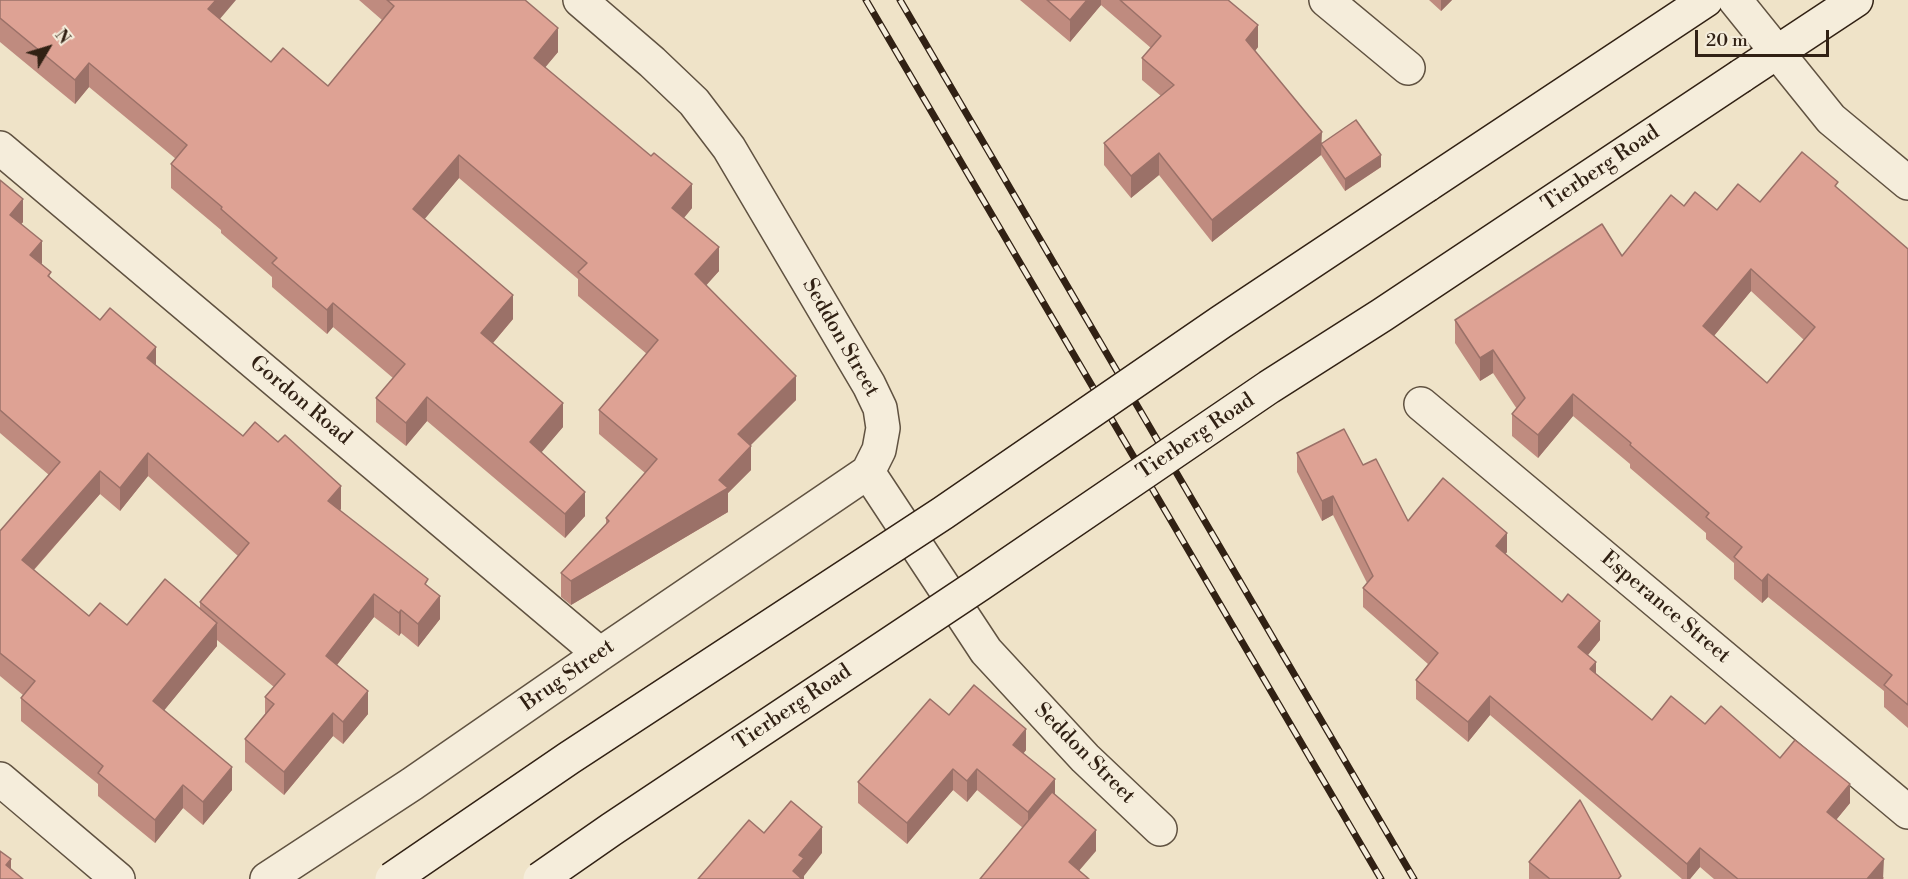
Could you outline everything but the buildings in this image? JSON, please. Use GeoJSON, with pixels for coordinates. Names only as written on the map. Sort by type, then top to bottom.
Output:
{"type":"FeatureCollection","features":[{"type":"Feature","properties":{"kind":"street","name":"Seddon Street"},"geometry":{"type":"LineString","coordinates":[[579,0],[652,62],[694,102],[729,148],[869,385],[880,408],[883,428],[879,450],[868,472],[986,651],[1084,758],[1160,829]]}},
{"type":"Feature","properties":{"kind":"street"},"geometry":{"type":"LineString","coordinates":[[1326,0],[1408,68]]}},
{"type":"Feature","properties":{"kind":"street"},"geometry":{"type":"LineString","coordinates":[[1735,0],[1831,119],[1908,183]]}},
{"type":"Feature","properties":{"kind":"street","name":"Tierberg Road"},"geometry":{"type":"LineString","coordinates":[[540,879],[990,578],[1269,387],[1856,0]]}},
{"type":"Feature","properties":{"kind":"street"},"geometry":{"type":"LineString","coordinates":[[392,879],[569,758],[943,513],[1221,322],[1698,5]]}},
{"type":"Feature","properties":{"kind":"street","name":"Gordon Road"},"geometry":{"type":"LineString","coordinates":[[0,148],[600,654]]}},
{"type":"Feature","properties":{"kind":"street","name":"Esperance Street"},"geometry":{"type":"LineString","coordinates":[[1421,404],[1908,812]]}},
{"type":"Feature","properties":{"kind":"street","name":"Brug Street"},"geometry":{"type":"LineString","coordinates":[[267,879],[412,784],[868,472]]}},
{"type":"Feature","properties":{"kind":"street"},"geometry":{"type":"LineString","coordinates":[[0,779],[118,879]]}},
{"type":"Feature","properties":{"kind":"railway"},"geometry":{"type":"LineString","coordinates":[[866,0],[1381,879]]}},
{"type":"Feature","properties":{"kind":"railway"},"geometry":{"type":"LineString","coordinates":[[900,0],[1414,879]]}}]}
